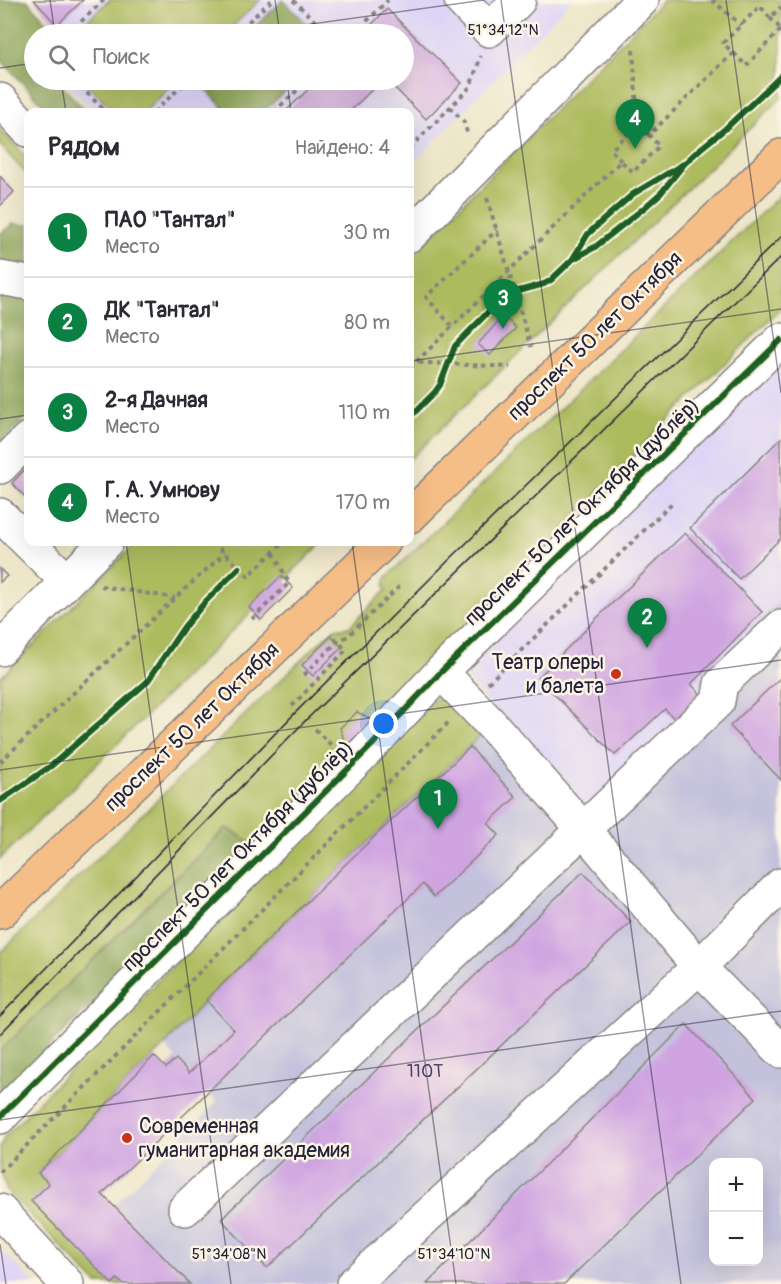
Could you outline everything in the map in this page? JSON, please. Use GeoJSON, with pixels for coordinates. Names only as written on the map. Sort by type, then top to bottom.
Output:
{"type":"FeatureCollection","features":[{"type":"Feature","properties":{"kind":"main road","name":"проспект 50 лет Октября"},"geometry":{"type":"LineString","coordinates":[[414,512],[781,156]]}},
{"type":"Feature","properties":{"kind":"main road","name":"проспект 50 лет Октября"},"geometry":{"type":"LineString","coordinates":[[0,912],[380,546]]}},
{"type":"Feature","properties":{"kind":"street"},"geometry":{"type":"LineString","coordinates":[[461,0],[489,30],[519,0]]}},
{"type":"Feature","properties":{"kind":"street"},"geometry":{"type":"LineString","coordinates":[[414,231],[636,6]]}},
{"type":"Feature","properties":{"kind":"street"},"geometry":{"type":"LineString","coordinates":[[0,100],[24,126]]}},
{"type":"Feature","properties":{"kind":"street"},"geometry":{"type":"LineString","coordinates":[[0,278],[24,281]]}},
{"type":"Feature","properties":{"kind":"street","name":"проспект 50 лет Октября (дублёр)"},"geometry":{"type":"LineString","coordinates":[[0,1118],[372,745],[441,672],[781,340]]}},
{"type":"Feature","properties":{"kind":"street"},"geometry":{"type":"LineString","coordinates":[[0,467],[24,444]]}},
{"type":"Feature","properties":{"kind":"street"},"geometry":{"type":"LineString","coordinates":[[0,515],[24,538]]}},
{"type":"Feature","properties":{"kind":"street"},"geometry":{"type":"LineString","coordinates":[[32,546],[68,580]]}},
{"type":"Feature","properties":{"kind":"street"},"geometry":{"type":"LineString","coordinates":[[0,648],[102,546]]}},
{"type":"Feature","properties":{"kind":"street"},"geometry":{"type":"LineString","coordinates":[[185,1209],[718,700],[721,684],[781,627]]}},
{"type":"Feature","properties":{"kind":"street"},"geometry":{"type":"LineString","coordinates":[[441,672],[492,725],[583,829],[699,967],[781,1051]]}},
{"type":"Feature","properties":{"kind":"street"},"geometry":{"type":"LineString","coordinates":[[353,1284],[699,967],[781,885]]}},
{"type":"Feature","properties":{"kind":"street"},"geometry":{"type":"LineString","coordinates":[[0,1211],[67,1284]]}},
{"type":"Feature","properties":{"kind":"path"},"geometry":{"type":"LineString","coordinates":[[79,24],[104,0]]}},
{"type":"Feature","properties":{"kind":"path"},"geometry":{"type":"LineString","coordinates":[[247,24],[272,0]]}},
{"type":"Feature","properties":{"kind":"path"},"geometry":{"type":"LineString","coordinates":[[293,0],[318,24]]}},
{"type":"Feature","properties":{"kind":"path"},"geometry":{"type":"LineString","coordinates":[[364,24],[388,0]]}},
{"type":"Feature","properties":{"kind":"path"},"geometry":{"type":"LineString","coordinates":[[712,0],[741,25]]}},
{"type":"Feature","properties":{"kind":"path"},"geometry":{"type":"LineString","coordinates":[[636,6],[638,124],[658,146],[633,172],[611,150],[638,124]]}},
{"type":"Feature","properties":{"kind":"path"},"geometry":{"type":"LineString","coordinates":[[760,6],[781,29],[746,66],[723,43],[741,25],[760,6]]}},
{"type":"Feature","properties":{"kind":"path"},"geometry":{"type":"LineString","coordinates":[[770,18],[781,7]]}},
{"type":"Feature","properties":{"kind":"path"},"geometry":{"type":"LineString","coordinates":[[414,144],[470,87],[489,30]]}},
{"type":"Feature","properties":{"kind":"path"},"geometry":{"type":"LineString","coordinates":[[649,135],[733,53]]}},
{"type":"Feature","properties":{"kind":"path"},"geometry":{"type":"LineString","coordinates":[[84,90],[102,108]]}},
{"type":"Feature","properties":{"kind":"path"},"geometry":{"type":"LineString","coordinates":[[158,108],[177,90]]}},
{"type":"Feature","properties":{"kind":"path"},"geometry":{"type":"LineString","coordinates":[[278,108],[297,90]]}},
{"type":"Feature","properties":{"kind":"path"},"geometry":{"type":"LineString","coordinates":[[450,107],[464,122]]}},
{"type":"Feature","properties":{"kind":"path"},"geometry":{"type":"LineString","coordinates":[[414,361],[621,161]]}},
{"type":"Feature","properties":{"kind":"path"},"geometry":{"type":"LineString","coordinates":[[452,326],[426,297],[497,230]]}},
{"type":"Feature","properties":{"kind":"path"},"geometry":{"type":"LineString","coordinates":[[509,270],[518,291],[531,347]]}},
{"type":"Feature","properties":{"kind":"path"},"geometry":{"type":"LineString","coordinates":[[508,294],[518,291]]}},
{"type":"Feature","properties":{"kind":"path"},"geometry":{"type":"LineString","coordinates":[[446,372],[452,354]]}},
{"type":"Feature","properties":{"kind":"path"},"geometry":{"type":"LineString","coordinates":[[414,363],[510,367]]}},
{"type":"Feature","properties":{"kind":"path"},"geometry":{"type":"LineString","coordinates":[[0,1172],[470,701],[672,503]]}},
{"type":"Feature","properties":{"kind":"path"},"geometry":{"type":"LineString","coordinates":[[217,546],[248,576],[280,546]]}},
{"type":"Feature","properties":{"kind":"path"},"geometry":{"type":"LineString","coordinates":[[252,620],[289,584],[273,552]]}},
{"type":"Feature","properties":{"kind":"path"},"geometry":{"type":"LineString","coordinates":[[0,762],[225,553]]}},
{"type":"Feature","properties":{"kind":"path"},"geometry":{"type":"LineString","coordinates":[[231,576],[239,568]]}},
{"type":"Feature","properties":{"kind":"path"},"geometry":{"type":"LineString","coordinates":[[68,580],[175,598]]}},
{"type":"Feature","properties":{"kind":"path"},"geometry":{"type":"LineString","coordinates":[[304,675],[338,641],[348,636],[400,586]]}},
{"type":"Feature","properties":{"kind":"path"},"geometry":{"type":"LineString","coordinates":[[292,706],[346,650],[331,634]]}},
{"type":"Feature","properties":{"kind":"path"},"geometry":{"type":"LineString","coordinates":[[315,729],[334,748]]}},
{"type":"Feature","properties":{"kind":"shaded area"},"geometry":{"type":"Polygon","coordinates":[[[83,0],[572,0],[414,162],[414,108],[90,108],[73,90],[414,90],[414,24],[58,24],[83,0]]]}},
{"type":"Feature","properties":{"kind":"shaded area"},"geometry":{"type":"Polygon","coordinates":[[[781,359],[781,600],[699,682],[712,695],[581,818],[465,675],[466,667],[781,359]]]}},
{"type":"Feature","properties":{"kind":"shaded area"},"geometry":{"type":"Polygon","coordinates":[[[781,600],[781,1284],[190,1284],[114,1205],[217,1102],[164,1046],[206,1000],[497,720],[581,818],[712,695],[699,682],[781,600]]]}},
{"type":"Feature","properties":{"kind":"shaded area"},"geometry":{"type":"Polygon","coordinates":[[[0,1248],[34,1283],[0,1284],[0,1248]]]}},
{"type":"Feature","properties":{"kind":"green space"},"geometry":{"type":"Polygon","coordinates":[[[0,0],[27,0],[49,24],[24,24],[24,84],[0,59],[0,0]]]}},
{"type":"Feature","properties":{"kind":"green space"},"geometry":{"type":"Polygon","coordinates":[[[109,0],[260,0],[235,24],[84,24],[109,0]]]}},
{"type":"Feature","properties":{"kind":"green space"},"geometry":{"type":"Polygon","coordinates":[[[283,0],[307,24],[258,24],[283,0]]]}},
{"type":"Feature","properties":{"kind":"green space"},"geometry":{"type":"Polygon","coordinates":[[[663,0],[781,0],[781,98],[414,455],[414,253],[663,0]]]}},
{"type":"Feature","properties":{"kind":"green space"},"geometry":{"type":"Polygon","coordinates":[[[29,90],[66,90],[83,108],[46,108],[29,90]]]}},
{"type":"Feature","properties":{"kind":"green space"},"geometry":{"type":"Polygon","coordinates":[[[92,90],[167,90],[148,108],[111,108],[92,90]]]}},
{"type":"Feature","properties":{"kind":"green space"},"geometry":{"type":"Polygon","coordinates":[[[206,90],[286,90],[267,108],[223,108],[206,90]]]}},
{"type":"Feature","properties":{"kind":"green space"},"geometry":{"type":"Polygon","coordinates":[[[0,129],[24,155],[24,172],[0,145],[0,129]]]}},
{"type":"Feature","properties":{"kind":"green space"},"geometry":{"type":"Polygon","coordinates":[[[781,194],[781,308],[643,445],[471,626],[254,844],[226,828],[0,1051],[0,953],[329,633],[335,629],[349,627],[386,590],[384,585],[386,578],[781,194]]]}},
{"type":"Feature","properties":{"kind":"green space"},"geometry":{"type":"Polygon","coordinates":[[[13,224],[24,225],[24,420],[0,443],[0,234],[13,224]]]}},
{"type":"Feature","properties":{"kind":"green space"},"geometry":{"type":"Polygon","coordinates":[[[133,546],[319,546],[0,859],[0,678],[133,546]]]}},
{"type":"Feature","properties":{"kind":"green space"},"geometry":{"type":"Polygon","coordinates":[[[445,696],[482,734],[206,1000],[164,1046],[38,1173],[49,1184],[32,1200],[123,1284],[97,1284],[7,1191],[0,1169],[0,1148],[5,1136],[437,697],[445,696]]]}},
{"type":"Feature","properties":{"kind":"green space"},"geometry":{"type":"Polygon","coordinates":[[[227,828],[254,844],[0,1095],[0,1051],[227,828]]]}},
{"type":"Feature","properties":{"kind":"building"},"geometry":{"type":"Polygon","coordinates":[[[34,0],[83,0],[58,24],[34,0]]]}},
{"type":"Feature","properties":{"kind":"building"},"geometry":{"type":"Polygon","coordinates":[[[387,9],[402,24],[372,24],[387,9]]]}},
{"type":"Feature","properties":{"kind":"building"},"geometry":{"type":"Polygon","coordinates":[[[414,36],[462,83],[426,119],[397,90],[414,90],[414,36]]]}},
{"type":"Feature","properties":{"kind":"building"},"geometry":{"type":"Polygon","coordinates":[[[308,90],[372,90],[353,108],[289,108],[308,90]]]}},
{"type":"Feature","properties":{"kind":"building"},"geometry":{"type":"Polygon","coordinates":[[[0,176],[14,192],[0,206],[0,176]]]}},
{"type":"Feature","properties":{"kind":"building"},"geometry":{"type":"Polygon","coordinates":[[[503,316],[516,328],[490,355],[478,344],[503,316]]]}},
{"type":"Feature","properties":{"kind":"building"},"geometry":{"type":"Polygon","coordinates":[[[781,438],[781,538],[739,579],[690,528],[781,438]]]}},
{"type":"Feature","properties":{"kind":"building"},"geometry":{"type":"Polygon","coordinates":[[[24,470],[24,496],[12,483],[24,470]]]}},
{"type":"Feature","properties":{"kind":"building"},"geometry":{"type":"Polygon","coordinates":[[[685,533],[762,612],[691,684],[705,699],[679,724],[665,709],[615,755],[538,678],[685,533]]]}},
{"type":"Feature","properties":{"kind":"building"},"geometry":{"type":"Polygon","coordinates":[[[0,569],[7,576],[0,582],[0,569]]]}},
{"type":"Feature","properties":{"kind":"building"},"geometry":{"type":"Polygon","coordinates":[[[281,576],[293,588],[261,620],[249,607],[281,576]]]}},
{"type":"Feature","properties":{"kind":"building"},"geometry":{"type":"Polygon","coordinates":[[[331,636],[342,647],[313,676],[302,665],[331,636]]]}},
{"type":"Feature","properties":{"kind":"building"},"geometry":{"type":"Polygon","coordinates":[[[781,677],[781,780],[730,726],[781,677]]]}},
{"type":"Feature","properties":{"kind":"building"},"geometry":{"type":"Polygon","coordinates":[[[357,712],[373,720],[346,746],[340,728],[357,712]]]}},
{"type":"Feature","properties":{"kind":"building"},"geometry":{"type":"Polygon","coordinates":[[[470,747],[516,797],[488,823],[499,835],[434,897],[423,884],[102,1194],[190,1284],[123,1284],[117,1279],[112,1284],[31,1201],[49,1184],[38,1173],[154,1056],[166,1068],[176,1059],[189,1073],[234,1030],[206,1000],[470,747]]]}},
{"type":"Feature","properties":{"kind":"building"},"geometry":{"type":"Polygon","coordinates":[[[583,872],[631,922],[267,1268],[221,1219],[583,872]]]}},
{"type":"Feature","properties":{"kind":"building"},"geometry":{"type":"Polygon","coordinates":[[[686,1024],[756,1098],[564,1284],[427,1284],[686,1024]]]}},
{"type":"Feature","properties":{"kind":"tram line"},"geometry":{"type":"LineString","coordinates":[[0,1016],[297,711],[781,237]]}},
{"type":"Feature","properties":{"kind":"tram line"},"geometry":{"type":"LineString","coordinates":[[0,1034],[306,720],[781,257]]}},
{"type":"Feature","properties":{"kind":"cycle path"},"geometry":{"type":"LineString","coordinates":[[573,259],[595,247],[644,208],[661,193],[685,163],[781,76]]}},
{"type":"Feature","properties":{"kind":"cycle path"},"geometry":{"type":"LineString","coordinates":[[414,413],[440,385],[455,346],[498,302],[508,294],[551,280],[572,260],[588,234],[602,221],[633,194],[685,163]]}},
{"type":"Feature","properties":{"kind":"cycle path"},"geometry":{"type":"LineString","coordinates":[[0,1117],[372,745],[441,672],[781,340]]}},
{"type":"Feature","properties":{"kind":"cycle path"},"geometry":{"type":"LineString","coordinates":[[0,801],[51,766],[147,682],[184,627],[239,568]]}},
{"type":"Feature","properties":{"kind":"place","name":"Г. А. Умнову"},"geometry":{"type":"Point","coordinates":[635,149]}},
{"type":"Feature","properties":{"kind":"place","name":"2-я Дачная"},"geometry":{"type":"Point","coordinates":[503,329]}},
{"type":"Feature","properties":{"kind":"place","name":"ДК \"Тантал\""},"geometry":{"type":"Point","coordinates":[647,648]}},
{"type":"Feature","properties":{"kind":"place","name":"Театр оперы и балета"},"geometry":{"type":"Point","coordinates":[616,674]}},
{"type":"Feature","properties":{"kind":"place","name":"ПАО \"Тантал\""},"geometry":{"type":"Point","coordinates":[438,829]}},
{"type":"Feature","properties":{"kind":"place","name":"Современная гуманитарная академия"},"geometry":{"type":"Point","coordinates":[127,1138]}}]}
